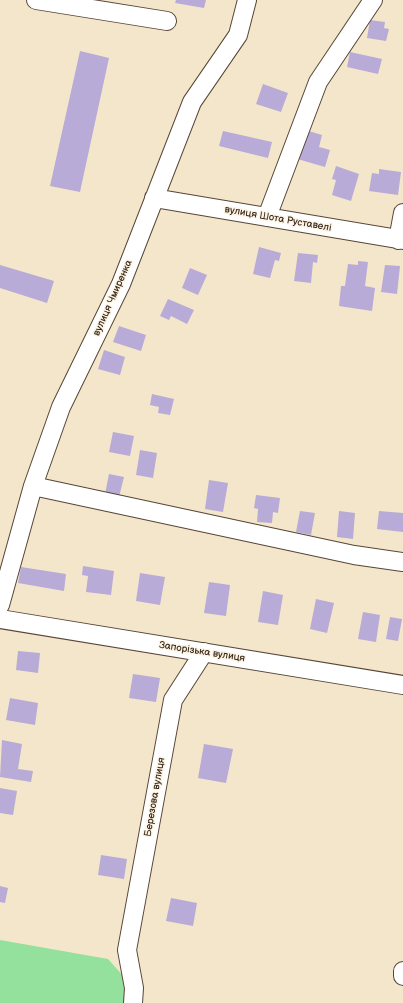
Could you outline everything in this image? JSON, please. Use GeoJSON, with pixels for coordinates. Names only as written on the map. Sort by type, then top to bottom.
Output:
{"type":"FeatureCollection","features":[{"type":"Feature","properties":{"kind":"street"},"geometry":{"type":"LineString","coordinates":[[36,0],[167,22]]}},
{"type":"Feature","properties":{"kind":"street","name":"вулиця Чмиренка"},"geometry":{"type":"LineString","coordinates":[[0,605],[33,486],[61,407],[121,284],[192,102],[238,35],[247,0]]}},
{"type":"Feature","properties":{"kind":"street"},"geometry":{"type":"LineString","coordinates":[[267,217],[318,82],[373,0]]}},
{"type":"Feature","properties":{"kind":"street","name":"вулиця Шота Руставелі"},"geometry":{"type":"LineString","coordinates":[[154,198],[401,240]]}},
{"type":"Feature","properties":{"kind":"street"},"geometry":{"type":"LineString","coordinates":[[401,240],[403,212]]}},
{"type":"Feature","properties":{"kind":"street"},"geometry":{"type":"LineString","coordinates":[[33,486],[354,555],[403,562]]}},
{"type":"Feature","properties":{"kind":"street","name":"Запорізька вулиця"},"geometry":{"type":"LineString","coordinates":[[0,619],[403,685]]}},
{"type":"Feature","properties":{"kind":"street","name":"Березова вулиця"},"geometry":{"type":"LineString","coordinates":[[133,1003],[134,988],[127,950],[173,700],[204,652]]}},
{"type":"Feature","properties":{"kind":"street"},"geometry":{"type":"LineString","coordinates":[[403,971],[403,976]]}},
{"type":"Feature","properties":{"kind":"green space"},"geometry":{"type":"Polygon","coordinates":[[[0,940],[108,959],[134,988],[133,1003],[0,1003],[0,940]]]}},
{"type":"Feature","properties":{"kind":"building"},"geometry":{"type":"Polygon","coordinates":[[[176,0],[206,0],[204,8],[175,3],[176,0]]]}},
{"type":"Feature","properties":{"kind":"building"},"geometry":{"type":"Polygon","coordinates":[[[370,20],[385,22],[384,28],[389,29],[386,41],[367,38],[370,20]]]}},
{"type":"Feature","properties":{"kind":"building"},"geometry":{"type":"Polygon","coordinates":[[[80,51],[109,58],[80,192],[50,186],[80,51]]]}},
{"type":"Feature","properties":{"kind":"building"},"geometry":{"type":"Polygon","coordinates":[[[350,52],[382,59],[378,74],[347,67],[350,52]]]}},
{"type":"Feature","properties":{"kind":"building"},"geometry":{"type":"Polygon","coordinates":[[[263,84],[288,93],[281,112],[256,104],[263,84]]]}},
{"type":"Feature","properties":{"kind":"building"},"geometry":{"type":"Polygon","coordinates":[[[302,129],[322,135],[319,147],[330,150],[325,167],[294,158],[302,129]]]}},
{"type":"Feature","properties":{"kind":"building"},"geometry":{"type":"Polygon","coordinates":[[[223,131],[272,142],[268,158],[219,146],[223,131]]]}},
{"type":"Feature","properties":{"kind":"building"},"geometry":{"type":"Polygon","coordinates":[[[336,166],[359,174],[351,201],[332,195],[336,180],[332,179],[336,166]]]}},
{"type":"Feature","properties":{"kind":"building"},"geometry":{"type":"Polygon","coordinates":[[[379,169],[401,172],[398,195],[369,191],[372,173],[379,174],[379,169]]]}},
{"type":"Feature","properties":{"kind":"building"},"geometry":{"type":"Polygon","coordinates":[[[259,247],[281,253],[279,261],[275,260],[270,278],[253,274],[259,247]]]}},
{"type":"Feature","properties":{"kind":"building"},"geometry":{"type":"Polygon","coordinates":[[[298,253],[318,255],[317,263],[313,262],[311,283],[294,281],[298,253]]]}},
{"type":"Feature","properties":{"kind":"building"},"geometry":{"type":"Polygon","coordinates":[[[358,261],[368,262],[365,286],[375,288],[372,311],[339,306],[341,286],[345,286],[348,264],[358,265],[358,261]]]}},
{"type":"Feature","properties":{"kind":"building"},"geometry":{"type":"Polygon","coordinates":[[[0,265],[54,281],[47,303],[0,288],[0,265]]]}},
{"type":"Feature","properties":{"kind":"building"},"geometry":{"type":"Polygon","coordinates":[[[385,265],[400,266],[397,294],[381,292],[385,265]]]}},
{"type":"Feature","properties":{"kind":"building"},"geometry":{"type":"Polygon","coordinates":[[[190,268],[207,275],[198,295],[182,288],[190,268]]]}},
{"type":"Feature","properties":{"kind":"building"},"geometry":{"type":"Polygon","coordinates":[[[168,299],[194,310],[187,324],[171,316],[169,320],[160,316],[168,299]]]}},
{"type":"Feature","properties":{"kind":"building"},"geometry":{"type":"Polygon","coordinates":[[[119,326],[146,335],[141,351],[113,342],[119,326]]]}},
{"type":"Feature","properties":{"kind":"building"},"geometry":{"type":"Polygon","coordinates":[[[104,350],[125,357],[120,375],[98,369],[104,350]]]}},
{"type":"Feature","properties":{"kind":"building"},"geometry":{"type":"Polygon","coordinates":[[[152,394],[174,399],[170,415],[158,413],[159,407],[150,405],[152,394]]]}},
{"type":"Feature","properties":{"kind":"building"},"geometry":{"type":"Polygon","coordinates":[[[113,432],[134,436],[130,456],[109,452],[113,432]]]}},
{"type":"Feature","properties":{"kind":"building"},"geometry":{"type":"Polygon","coordinates":[[[140,450],[157,453],[153,478],[136,475],[140,450]]]}},
{"type":"Feature","properties":{"kind":"building"},"geometry":{"type":"Polygon","coordinates":[[[109,474],[124,477],[119,497],[105,494],[109,474]]]}},
{"type":"Feature","properties":{"kind":"building"},"geometry":{"type":"Polygon","coordinates":[[[209,480],[228,483],[223,512],[205,509],[209,480]]]}},
{"type":"Feature","properties":{"kind":"building"},"geometry":{"type":"Polygon","coordinates":[[[256,495],[280,498],[278,513],[273,512],[272,523],[257,522],[258,509],[254,508],[256,495]]]}},
{"type":"Feature","properties":{"kind":"building"},"geometry":{"type":"Polygon","coordinates":[[[300,511],[315,513],[311,535],[296,532],[300,511]]]}},
{"type":"Feature","properties":{"kind":"building"},"geometry":{"type":"Polygon","coordinates":[[[339,511],[355,513],[353,539],[337,537],[339,511]]]}},
{"type":"Feature","properties":{"kind":"building"},"geometry":{"type":"Polygon","coordinates":[[[379,511],[403,513],[403,532],[377,529],[379,511]]]}},
{"type":"Feature","properties":{"kind":"building"},"geometry":{"type":"Polygon","coordinates":[[[83,566],[114,571],[111,595],[86,592],[88,576],[82,575],[83,566]]]}},
{"type":"Feature","properties":{"kind":"building"},"geometry":{"type":"Polygon","coordinates":[[[21,567],[66,574],[64,591],[18,583],[21,567]]]}},
{"type":"Feature","properties":{"kind":"building"},"geometry":{"type":"Polygon","coordinates":[[[140,573],[165,577],[160,605],[136,601],[140,573]]]}},
{"type":"Feature","properties":{"kind":"building"},"geometry":{"type":"Polygon","coordinates":[[[209,582],[230,585],[226,616],[204,613],[209,582]]]}},
{"type":"Feature","properties":{"kind":"building"},"geometry":{"type":"Polygon","coordinates":[[[263,591],[283,595],[278,625],[258,622],[263,591]]]}},
{"type":"Feature","properties":{"kind":"building"},"geometry":{"type":"Polygon","coordinates":[[[316,599],[334,603],[327,633],[310,629],[316,599]]]}},
{"type":"Feature","properties":{"kind":"building"},"geometry":{"type":"Polygon","coordinates":[[[363,612],[380,615],[376,642],[358,639],[363,612]]]}},
{"type":"Feature","properties":{"kind":"building"},"geometry":{"type":"Polygon","coordinates":[[[390,617],[402,619],[398,641],[386,639],[390,617]]]}},
{"type":"Feature","properties":{"kind":"building"},"geometry":{"type":"Polygon","coordinates":[[[18,651],[40,653],[38,673],[16,670],[18,651]]]}},
{"type":"Feature","properties":{"kind":"building"},"geometry":{"type":"Polygon","coordinates":[[[133,674],[160,678],[156,702],[129,698],[133,674]]]}},
{"type":"Feature","properties":{"kind":"building"},"geometry":{"type":"Polygon","coordinates":[[[10,698],[38,703],[35,725],[6,720],[10,698]]]}},
{"type":"Feature","properties":{"kind":"building"},"geometry":{"type":"Polygon","coordinates":[[[2,740],[22,744],[18,769],[33,771],[31,782],[0,777],[2,740]]]}},
{"type":"Feature","properties":{"kind":"building"},"geometry":{"type":"Polygon","coordinates":[[[204,744],[233,749],[226,783],[198,778],[204,744]]]}},
{"type":"Feature","properties":{"kind":"building"},"geometry":{"type":"Polygon","coordinates":[[[0,788],[17,791],[13,815],[0,813],[0,788]]]}},
{"type":"Feature","properties":{"kind":"building"},"geometry":{"type":"Polygon","coordinates":[[[101,855],[127,859],[124,879],[98,875],[101,855]]]}},
{"type":"Feature","properties":{"kind":"building"},"geometry":{"type":"Polygon","coordinates":[[[0,886],[8,888],[5,903],[0,902],[0,886]]]}},
{"type":"Feature","properties":{"kind":"building"},"geometry":{"type":"Polygon","coordinates":[[[171,898],[197,903],[193,926],[166,921],[171,898]]]}}]}
